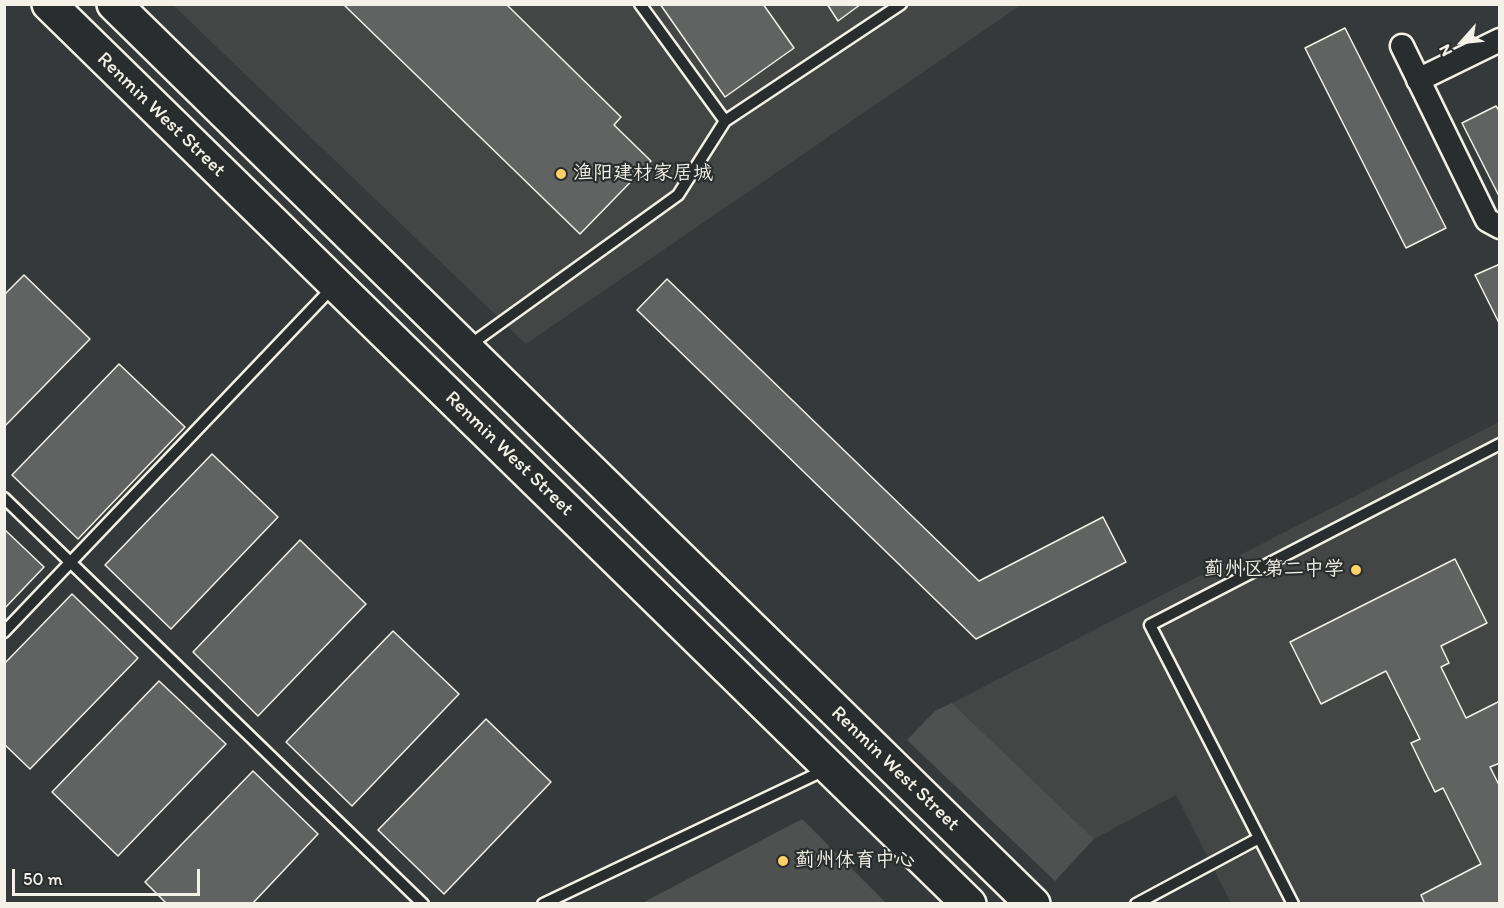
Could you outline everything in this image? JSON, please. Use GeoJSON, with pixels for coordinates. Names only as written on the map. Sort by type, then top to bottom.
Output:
{"type":"FeatureCollection","features":[{"type":"Feature","properties":{"kind":"main road","name":"Renmin West Street"},"geometry":{"type":"LineString","coordinates":[[49,4],[969,903]]}},
{"type":"Feature","properties":{"kind":"main road","name":"Renmin West Street"},"geometry":{"type":"LineString","coordinates":[[114,4],[1033,903]]}},
{"type":"Feature","properties":{"kind":"street"},"geometry":{"type":"LineString","coordinates":[[1418,80],[1500,40]]}},
{"type":"Feature","properties":{"kind":"street"},"geometry":{"type":"LineString","coordinates":[[1402,46],[1487,220],[1500,227]]}},
{"type":"Feature","properties":{"kind":"lane"},"geometry":{"type":"LineString","coordinates":[[640,4],[725,121]]}},
{"type":"Feature","properties":{"kind":"lane"},"geometry":{"type":"LineString","coordinates":[[465,349],[678,195],[725,121],[901,4]]}},
{"type":"Feature","properties":{"kind":"lane"},"geometry":{"type":"LineString","coordinates":[[4,632],[335,285]]}},
{"type":"Feature","properties":{"kind":"lane"},"geometry":{"type":"LineString","coordinates":[[1293,903],[1150,625],[1500,444]]}},
{"type":"Feature","properties":{"kind":"lane"},"geometry":{"type":"LineString","coordinates":[[4,498],[423,903]]}},
{"type":"Feature","properties":{"kind":"lane"},"geometry":{"type":"LineString","coordinates":[[543,903],[832,767]]}},
{"type":"Feature","properties":{"kind":"lane"},"geometry":{"type":"LineString","coordinates":[[1136,903],[1259,838]]}},
{"type":"Feature","properties":{"kind":"shaded area","name":"渔阳建材家居城"},"geometry":{"type":"Polygon","coordinates":[[[173,5],[1021,5],[526,344],[173,5]]]}},
{"type":"Feature","properties":{"kind":"shaded area","name":"蓟州区第二中学"},"geometry":{"type":"Polygon","coordinates":[[[1499,422],[1499,903],[1231,903],[1176,795],[1094,839],[952,703],[1499,422]]]}},
{"type":"Feature","properties":{"kind":"shaded area"},"geometry":{"type":"Polygon","coordinates":[[[952,703],[1094,839],[1055,881],[907,740],[935,711],[952,703]]]}},
{"type":"Feature","properties":{"kind":"shaded area","name":"蓟州体育中心"},"geometry":{"type":"Polygon","coordinates":[[[802,819],[886,903],[642,903],[802,819]]]}},
{"type":"Feature","properties":{"kind":"building"},"geometry":{"type":"Polygon","coordinates":[[[343,4],[506,4],[621,117],[614,125],[651,161],[580,234],[343,4]]]}},
{"type":"Feature","properties":{"kind":"building"},"geometry":{"type":"Polygon","coordinates":[[[660,4],[763,4],[794,48],[725,97],[660,4]]]}},
{"type":"Feature","properties":{"kind":"building"},"geometry":{"type":"Polygon","coordinates":[[[827,4],[861,4],[838,21],[827,4]]]}},
{"type":"Feature","properties":{"kind":"building"},"geometry":{"type":"Polygon","coordinates":[[[1345,28],[1446,228],[1406,248],[1305,48],[1345,28]]]}},
{"type":"Feature","properties":{"kind":"building"},"geometry":{"type":"Polygon","coordinates":[[[1496,106],[1500,112],[1500,198],[1462,123],[1496,106]]]}},
{"type":"Feature","properties":{"kind":"building"},"geometry":{"type":"Polygon","coordinates":[[[1500,264],[1500,325],[1475,275],[1500,264]]]}},
{"type":"Feature","properties":{"kind":"building"},"geometry":{"type":"Polygon","coordinates":[[[24,275],[90,339],[4,427],[4,295],[24,275]]]}},
{"type":"Feature","properties":{"kind":"building"},"geometry":{"type":"Polygon","coordinates":[[[667,279],[979,581],[1103,517],[1126,562],[976,639],[637,310],[667,279]]]}},
{"type":"Feature","properties":{"kind":"building"},"geometry":{"type":"Polygon","coordinates":[[[119,364],[185,427],[78,539],[12,475],[119,364]]]}},
{"type":"Feature","properties":{"kind":"building"},"geometry":{"type":"Polygon","coordinates":[[[212,454],[278,517],[171,629],[105,565],[212,454]]]}},
{"type":"Feature","properties":{"kind":"building"},"geometry":{"type":"Polygon","coordinates":[[[4,529],[44,567],[4,609],[4,529]]]}},
{"type":"Feature","properties":{"kind":"building"},"geometry":{"type":"Polygon","coordinates":[[[300,540],[366,604],[258,716],[193,652],[300,540]]]}},
{"type":"Feature","properties":{"kind":"building"},"geometry":{"type":"Polygon","coordinates":[[[1455,559],[1487,623],[1441,646],[1449,663],[1441,667],[1466,718],[1500,701],[1500,763],[1490,767],[1500,787],[1500,904],[1425,904],[1421,895],[1481,864],[1443,788],[1435,792],[1411,743],[1420,739],[1386,671],[1321,704],[1290,642],[1455,559]]]}},
{"type":"Feature","properties":{"kind":"building"},"geometry":{"type":"Polygon","coordinates":[[[72,594],[138,658],[30,769],[4,744],[4,664],[72,594]]]}},
{"type":"Feature","properties":{"kind":"building"},"geometry":{"type":"Polygon","coordinates":[[[393,631],[459,694],[352,806],[286,742],[393,631]]]}},
{"type":"Feature","properties":{"kind":"building"},"geometry":{"type":"Polygon","coordinates":[[[159,681],[226,744],[118,856],[52,792],[159,681]]]}},
{"type":"Feature","properties":{"kind":"building"},"geometry":{"type":"Polygon","coordinates":[[[486,719],[551,782],[444,894],[378,830],[486,719]]]}},
{"type":"Feature","properties":{"kind":"building"},"geometry":{"type":"Polygon","coordinates":[[[253,771],[318,834],[252,904],[167,904],[145,882],[253,771]]]}},
{"type":"Feature","properties":{"kind":"place","name":"渔阳建材家居城"},"geometry":{"type":"Point","coordinates":[561,174]}},
{"type":"Feature","properties":{"kind":"place","name":"蓟州区第二中学"},"geometry":{"type":"Point","coordinates":[1356,570]}},
{"type":"Feature","properties":{"kind":"place","name":"蓟州体育中心"},"geometry":{"type":"Point","coordinates":[783,861]}}]}
